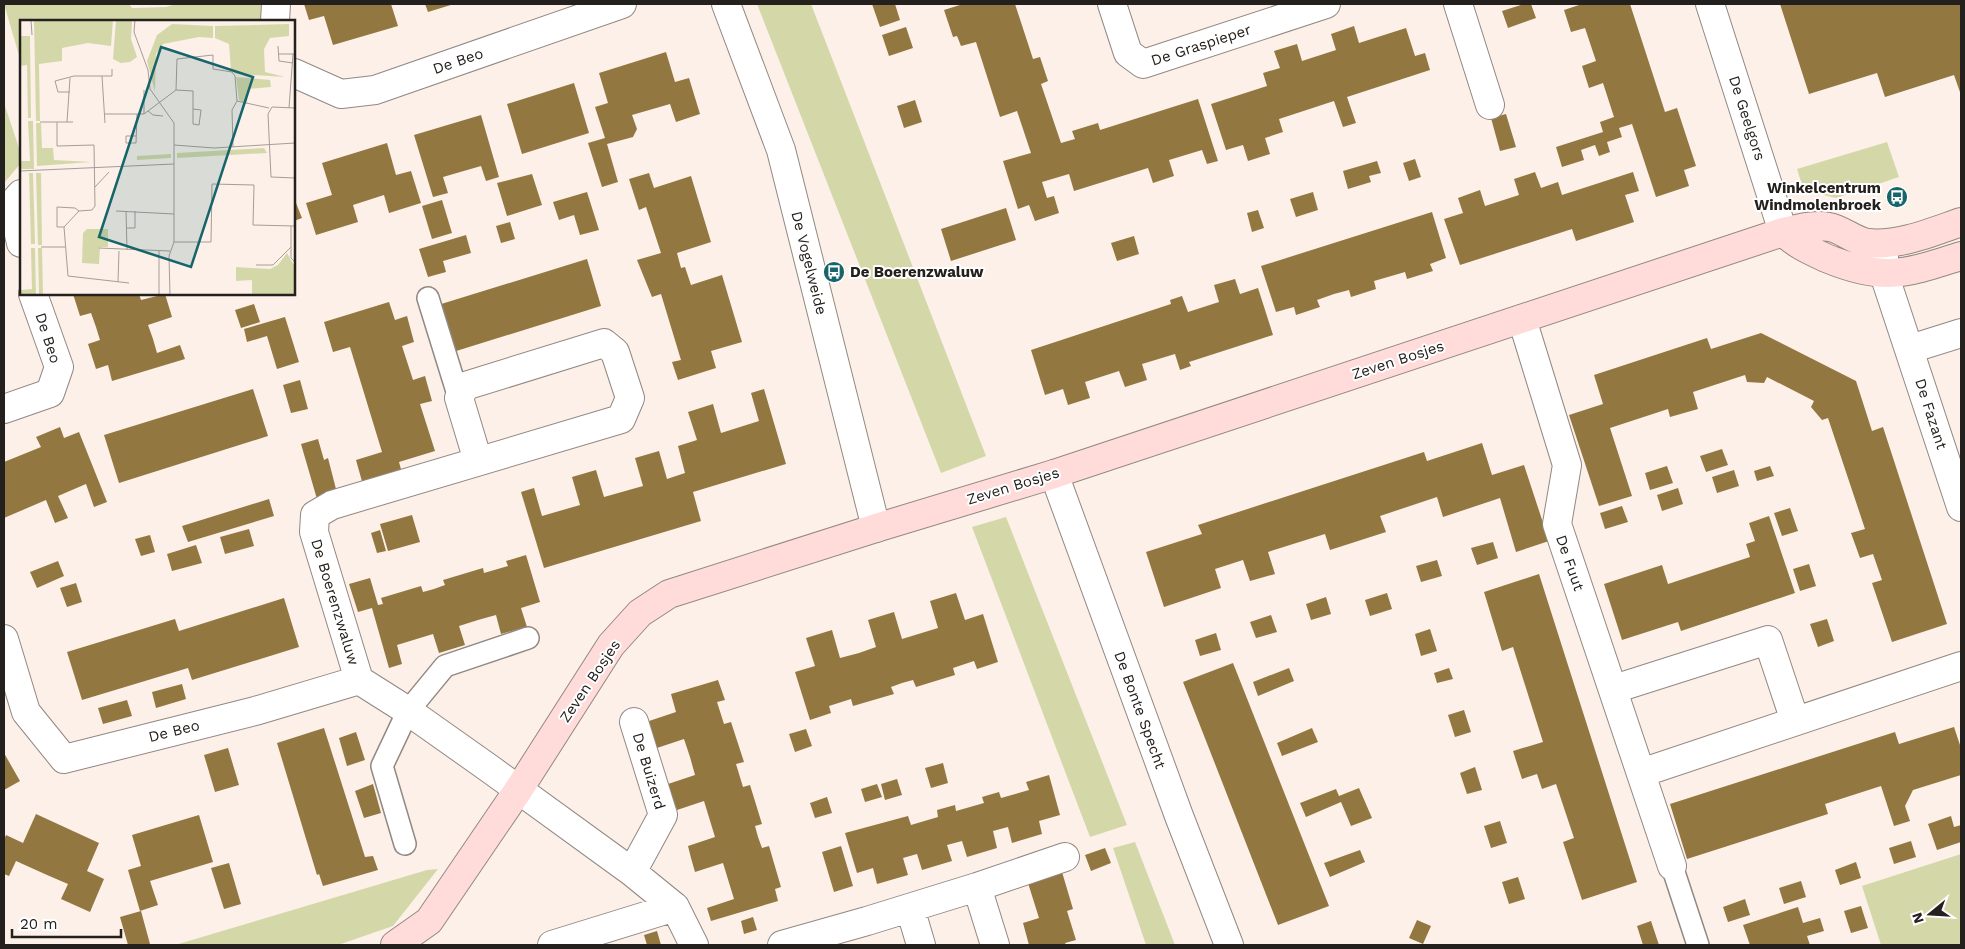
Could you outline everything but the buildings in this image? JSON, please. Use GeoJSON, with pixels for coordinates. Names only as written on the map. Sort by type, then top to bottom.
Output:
{"type":"FeatureCollection","features":[{"type":"Feature","properties":{"kind":"street"},"geometry":{"type":"LineString","coordinates":[[275,20],[276,4]]}},
{"type":"Feature","properties":{"kind":"street","name":"De Beo"},"geometry":{"type":"LineString","coordinates":[[295,73],[341,94],[375,90],[622,4]]}},
{"type":"Feature","properties":{"kind":"street","name":"De Vogelweide"},"geometry":{"type":"LineString","coordinates":[[726,4],[781,150],[876,528]]}},
{"type":"Feature","properties":{"kind":"street","name":"De Graspieper"},"geometry":{"type":"LineString","coordinates":[[1112,4],[1128,53],[1143,64],[1326,4]]}},
{"type":"Feature","properties":{"kind":"street"},"geometry":{"type":"LineString","coordinates":[[1458,4],[1490,105]]}},
{"type":"Feature","properties":{"kind":"street","name":"De Geelgors"},"geometry":{"type":"LineString","coordinates":[[1710,4],[1783,232]]}},
{"type":"Feature","properties":{"kind":"street"},"geometry":{"type":"LineString","coordinates":[[20,195],[12,204],[20,240]]}},
{"type":"Feature","properties":{"kind":"street","name":"Zeven Bosjes"},"geometry":{"type":"LineString","coordinates":[[395,945],[429,921],[519,789],[611,645],[640,613],[669,594],[1054,474],[1783,232],[1802,228],[1829,227],[1865,243],[1884,244],[1926,234],[1961,222]]}},
{"type":"Feature","properties":{"kind":"street"},"geometry":{"type":"LineString","coordinates":[[1783,232],[1795,244],[1856,270],[1884,274],[1915,270],[1961,256]]}},
{"type":"Feature","properties":{"kind":"street"},"geometry":{"type":"LineString","coordinates":[[1884,244],[1884,274],[1910,349],[1961,333]]}},
{"type":"Feature","properties":{"kind":"street","name":"De Beo"},"geometry":{"type":"LineString","coordinates":[[4,409],[50,393],[59,367],[33,295]]}},
{"type":"Feature","properties":{"kind":"street","name":"De Fuut"},"geometry":{"type":"LineString","coordinates":[[1522,319],[1567,465],[1557,524],[1672,866]]}},
{"type":"Feature","properties":{"kind":"street","name":"De Boerenzwaluw"},"geometry":{"type":"LineString","coordinates":[[359,680],[314,532],[315,515],[332,504],[621,419],[630,398],[615,352],[604,343],[465,386],[459,398]]}},
{"type":"Feature","properties":{"kind":"street","name":"De Fazant"},"geometry":{"type":"LineString","coordinates":[[1910,349],[1961,507]]}},
{"type":"Feature","properties":{"kind":"street"},"geometry":{"type":"LineString","coordinates":[[459,398],[478,461]]}},
{"type":"Feature","properties":{"kind":"street","name":"De Bonte Specht"},"geometry":{"type":"LineString","coordinates":[[1054,474],[1178,816],[1229,945]]}},
{"type":"Feature","properties":{"kind":"street","name":"De Beo"},"geometry":{"type":"LineString","coordinates":[[4,639],[26,712],[64,759],[256,710],[359,680]]}},
{"type":"Feature","properties":{"kind":"street"},"geometry":{"type":"LineString","coordinates":[[1614,689],[1768,640],[1795,721]]}},
{"type":"Feature","properties":{"kind":"street"},"geometry":{"type":"LineString","coordinates":[[1641,773],[1961,666]]}},
{"type":"Feature","properties":{"kind":"street"},"geometry":{"type":"LineString","coordinates":[[359,680],[408,711],[519,789],[632,872],[675,907],[694,945]]}},
{"type":"Feature","properties":{"kind":"street","name":"De Buizerd"},"geometry":{"type":"LineString","coordinates":[[632,872],[663,815],[634,722]]}},
{"type":"Feature","properties":{"kind":"street"},"geometry":{"type":"LineString","coordinates":[[782,945],[910,908],[1065,857]]}},
{"type":"Feature","properties":{"kind":"street"},"geometry":{"type":"LineString","coordinates":[[977,887],[995,945]]}},
{"type":"Feature","properties":{"kind":"street"},"geometry":{"type":"LineString","coordinates":[[552,945],[675,907]]}},
{"type":"Feature","properties":{"kind":"street"},"geometry":{"type":"LineString","coordinates":[[910,908],[921,945]]}},
{"type":"Feature","properties":{"kind":"lane"},"geometry":{"type":"LineString","coordinates":[[428,298],[459,398]]}},
{"type":"Feature","properties":{"kind":"lane"},"geometry":{"type":"LineString","coordinates":[[405,844],[382,766],[408,711],[445,666],[528,638]]}},
{"type":"Feature","properties":{"kind":"lane"},"geometry":{"type":"LineString","coordinates":[[1672,866],[1698,945]]}},
{"type":"Feature","properties":{"kind":"green space"},"geometry":{"type":"Polygon","coordinates":[[[4,4],[129,4],[132,8],[166,7],[176,4],[267,4],[264,20],[20,20],[20,59],[4,4]]]}},
{"type":"Feature","properties":{"kind":"green space"},"geometry":{"type":"Polygon","coordinates":[[[757,4],[811,4],[986,456],[941,473],[757,4]]]}},
{"type":"Feature","properties":{"kind":"green space"},"geometry":{"type":"Polygon","coordinates":[[[4,103],[20,151],[20,164],[4,183],[4,103]]]}},
{"type":"Feature","properties":{"kind":"green space"},"geometry":{"type":"Polygon","coordinates":[[[1887,142],[1899,177],[1836,198],[1815,193],[1801,182],[1797,169],[1887,142]]]}},
{"type":"Feature","properties":{"kind":"green space"},"geometry":{"type":"Polygon","coordinates":[[[1006,517],[1127,825],[1090,837],[972,527],[1006,517]]]}},
{"type":"Feature","properties":{"kind":"green space"},"geometry":{"type":"Polygon","coordinates":[[[1135,842],[1175,945],[1146,945],[1113,848],[1135,842]]]}},
{"type":"Feature","properties":{"kind":"green space"},"geometry":{"type":"Polygon","coordinates":[[[1961,854],[1961,945],[1881,945],[1862,886],[1961,854]]]}},
{"type":"Feature","properties":{"kind":"green space"},"geometry":{"type":"Polygon","coordinates":[[[438,869],[393,926],[338,945],[175,945],[427,870],[438,869]]]}},
{"type":"Feature","properties":{"kind":"place","name":"Winkelcentrum Windmolenbroek"},"geometry":{"type":"Point","coordinates":[1897,197]}},
{"type":"Feature","properties":{"kind":"place","name":"De Boerenzwaluw"},"geometry":{"type":"Point","coordinates":[834,272]}}]}
